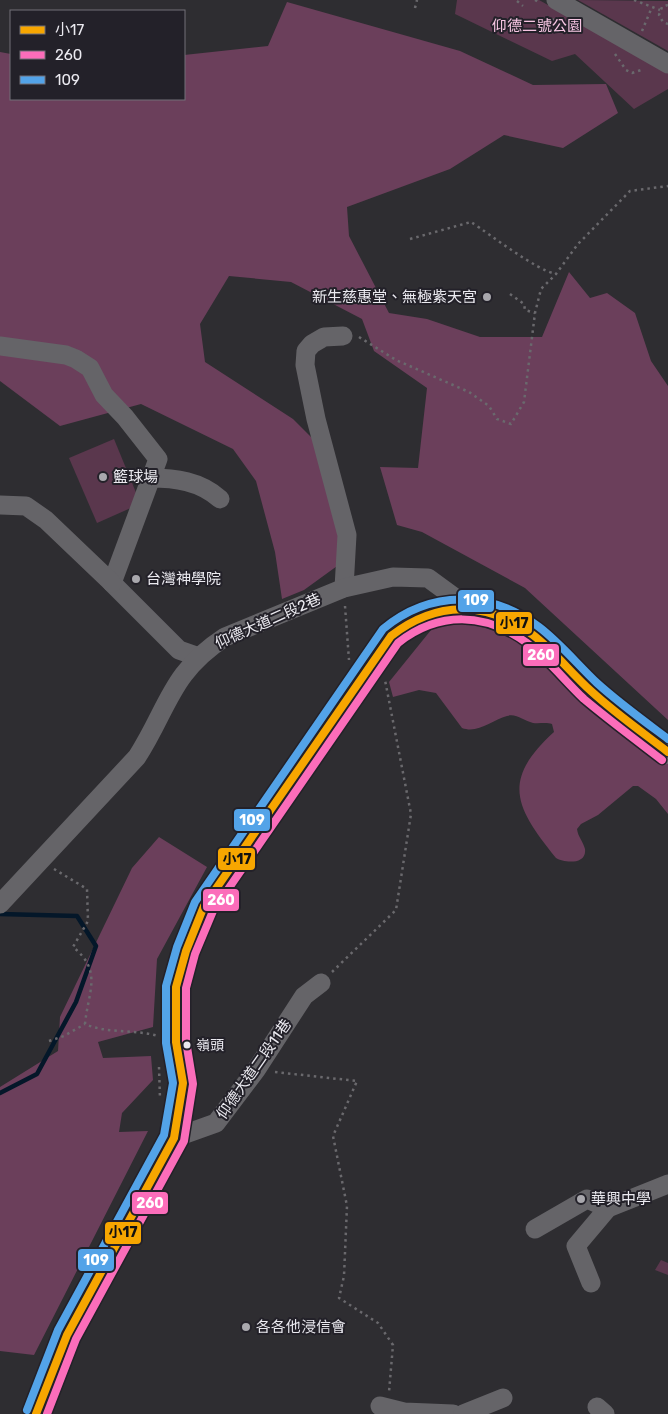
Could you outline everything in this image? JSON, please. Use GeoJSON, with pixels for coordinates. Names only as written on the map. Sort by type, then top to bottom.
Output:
{"type":"FeatureCollection","features":[{"type":"Feature","properties":{"kind":"main road"},"geometry":{"type":"LineString","coordinates":[[36,1414],[67,1335],[174,1138],[182,1083],[176,1042],[176,987],[186,952],[204,906],[353,688],[391,636],[399,628],[419,616],[432,612],[469,608],[503,618],[533,635],[592,692],[668,752]]}},
{"type":"Feature","properties":{"kind":"street"},"geometry":{"type":"LineString","coordinates":[[556,0],[668,64]]}},
{"type":"Feature","properties":{"kind":"street"},"geometry":{"type":"LineString","coordinates":[[343,336],[324,337],[312,344],[306,351],[305,365],[316,418],[347,535],[344,588]]}},
{"type":"Feature","properties":{"kind":"street"},"geometry":{"type":"LineString","coordinates":[[0,346],[66,355],[90,368],[104,395],[125,417],[158,459],[112,583]]}},
{"type":"Feature","properties":{"kind":"street"},"geometry":{"type":"LineString","coordinates":[[150,478],[178,478],[211,491],[220,499]]}},
{"type":"Feature","properties":{"kind":"street"},"geometry":{"type":"LineString","coordinates":[[0,505],[26,506],[46,520],[179,650],[199,657]]}},
{"type":"Feature","properties":{"kind":"street","name":"仰德大道二段2巷"},"geometry":{"type":"LineString","coordinates":[[0,904],[137,757],[150,736],[170,693],[185,670],[225,637],[344,588],[393,577],[428,578],[469,608]]}},
{"type":"Feature","properties":{"kind":"street","name":"仰德大道二段11巷"},"geometry":{"type":"LineString","coordinates":[[174,1138],[216,1123],[256,1070],[304,996],[321,983]]}},
{"type":"Feature","properties":{"kind":"street"},"geometry":{"type":"LineString","coordinates":[[591,1283],[576,1246],[608,1208],[668,1184]]}},
{"type":"Feature","properties":{"kind":"street"},"geometry":{"type":"LineString","coordinates":[[535,1229],[587,1199],[608,1208]]}},
{"type":"Feature","properties":{"kind":"street"},"geometry":{"type":"LineString","coordinates":[[463,1414],[503,1398]]}},
{"type":"Feature","properties":{"kind":"street"},"geometry":{"type":"LineString","coordinates":[[384,1407],[404,1412],[453,1414]]}},
{"type":"Feature","properties":{"kind":"path"},"geometry":{"type":"LineString","coordinates":[[415,8],[416,0]]}},
{"type":"Feature","properties":{"kind":"path"},"geometry":{"type":"LineString","coordinates":[[517,0],[523,6]]}},
{"type":"Feature","properties":{"kind":"path"},"geometry":{"type":"LineString","coordinates":[[634,0],[660,10]]}},
{"type":"Feature","properties":{"kind":"path"},"geometry":{"type":"LineString","coordinates":[[660,10],[668,4]]}},
{"type":"Feature","properties":{"kind":"path"},"geometry":{"type":"LineString","coordinates":[[640,34],[652,7]]}},
{"type":"Feature","properties":{"kind":"path"},"geometry":{"type":"LineString","coordinates":[[660,10],[660,19],[668,24]]}},
{"type":"Feature","properties":{"kind":"path"},"geometry":{"type":"LineString","coordinates":[[546,17],[551,19]]}},
{"type":"Feature","properties":{"kind":"path"},"geometry":{"type":"LineString","coordinates":[[343,336],[356,336],[396,360],[469,392],[489,406],[498,419],[512,424],[524,402],[535,313],[541,289],[556,274],[578,244],[630,191],[668,186]]}},
{"type":"Feature","properties":{"kind":"path"},"geometry":{"type":"LineString","coordinates":[[410,239],[471,222],[528,260],[556,274]]}},
{"type":"Feature","properties":{"kind":"path"},"geometry":{"type":"LineString","coordinates":[[510,294],[524,304],[525,310],[535,313]]}},
{"type":"Feature","properties":{"kind":"path"},"geometry":{"type":"LineString","coordinates":[[344,588],[349,667]]}},
{"type":"Feature","properties":{"kind":"path"},"geometry":{"type":"LineString","coordinates":[[321,983],[396,910],[411,814],[385,680]]}},
{"type":"Feature","properties":{"kind":"path"},"geometry":{"type":"LineString","coordinates":[[39,861],[87,888],[88,922],[73,947],[82,954],[93,977],[85,1024]]}},
{"type":"Feature","properties":{"kind":"path"},"geometry":{"type":"LineString","coordinates":[[49,1041],[64,1036],[85,1024]]}},
{"type":"Feature","properties":{"kind":"path"},"geometry":{"type":"LineString","coordinates":[[85,1024],[94,1028],[133,1031],[158,1036],[158,1045]]}},
{"type":"Feature","properties":{"kind":"path"},"geometry":{"type":"LineString","coordinates":[[159,1062],[160,1102]]}},
{"type":"Feature","properties":{"kind":"path"},"geometry":{"type":"LineString","coordinates":[[256,1070],[358,1081],[333,1136],[347,1206],[344,1276],[339,1298],[378,1323],[393,1345],[384,1407]]}},
{"type":"Feature","properties":{"kind":"green space","name":"仰德二號公園"},"geometry":{"type":"Polygon","coordinates":[[[457,0],[539,0],[668,72],[668,89],[634,109],[575,54],[552,61],[455,14],[457,0]]]}},
{"type":"Feature","properties":{"kind":"green space"},"geometry":{"type":"Polygon","coordinates":[[[578,0],[668,1],[668,51],[578,0]]]}},
{"type":"Feature","properties":{"kind":"green space","name":"籃球場"},"geometry":{"type":"Polygon","coordinates":[[[114,439],[137,495],[133,507],[97,523],[69,458],[114,439]]]}},
{"type":"Feature","properties":{"kind":"green space"},"geometry":{"type":"Polygon","coordinates":[[[661,1260],[668,1263],[668,1275],[655,1270],[661,1260]]]}},
{"type":"Feature","properties":{"kind":"shaded area"},"geometry":{"type":"Polygon","coordinates":[[[287,2],[460,51],[533,85],[606,84],[618,113],[563,148],[504,135],[450,169],[347,207],[349,236],[389,313],[427,319],[480,337],[542,337],[569,272],[590,298],[607,293],[635,313],[651,361],[668,386],[668,720],[525,588],[422,532],[397,525],[380,467],[418,468],[427,388],[374,351],[362,319],[291,282],[229,276],[200,324],[205,362],[293,419],[320,446],[344,561],[304,590],[282,599],[275,552],[256,481],[233,449],[141,404],[60,426],[0,381],[0,52],[10,54],[10,100],[185,100],[185,55],[268,46],[287,2]]]}},
{"type":"Feature","properties":{"kind":"shaded area"},"geometry":{"type":"Polygon","coordinates":[[[459,615],[517,629],[668,756],[668,814],[656,799],[638,786],[633,786],[598,815],[581,824],[577,829],[585,849],[585,854],[582,858],[569,862],[556,858],[531,824],[520,795],[520,780],[526,765],[537,749],[554,732],[552,724],[533,723],[510,715],[479,728],[462,728],[436,693],[419,690],[393,697],[389,682],[431,630],[459,615]]]}},
{"type":"Feature","properties":{"kind":"shaded area"},"geometry":{"type":"Polygon","coordinates":[[[159,837],[207,867],[157,959],[153,1027],[98,1042],[103,1058],[151,1056],[153,1080],[122,1113],[119,1132],[148,1131],[34,1355],[0,1351],[0,1087],[58,1051],[60,1017],[132,868],[159,837]]]}},
{"type":"Feature","properties":{"kind":"waterway"},"geometry":{"type":"LineString","coordinates":[[0,914],[77,916],[96,946],[76,1002],[37,1074],[0,1093]]}},
{"type":"Feature","properties":{"kind":"transit line","name":"109"},"geometry":{"type":"LineString","coordinates":[[27,1410],[58,1330],[164,1135],[173,1083],[166,1043],[166,986],[177,947],[195,902],[383,629],[401,616],[420,607],[440,601],[481,601],[501,606],[539,627],[605,690],[668,739]]}},
{"type":"Feature","properties":{"kind":"transit line","name":"小17"},"geometry":{"type":"LineString","coordinates":[[36,1414],[67,1335],[174,1138],[183,1083],[176,1042],[176,987],[186,951],[204,906],[391,636],[408,624],[444,611],[462,609],[498,615],[533,635],[600,699],[668,752]]}},
{"type":"Feature","properties":{"kind":"transit line","name":"260"},"geometry":{"type":"LineString","coordinates":[[47,1414],[76,1339],[184,1141],[193,1084],[186,1041],[186,988],[195,954],[213,911],[398,643],[430,625],[446,621],[462,619],[495,625],[527,643],[584,699],[662,760]]}},
{"type":"Feature","properties":{"kind":"place","name":"新生慈惠堂、無極紫天宮"},"geometry":{"type":"Point","coordinates":[487,297]}},
{"type":"Feature","properties":{"kind":"place","name":"籃球場"},"geometry":{"type":"Point","coordinates":[103,477]}},
{"type":"Feature","properties":{"kind":"place","name":"台灣神學院"},"geometry":{"type":"Point","coordinates":[136,579]}},
{"type":"Feature","properties":{"kind":"place","name":"嶺頭"},"geometry":{"type":"Point","coordinates":[187,1045]}},
{"type":"Feature","properties":{"kind":"place","name":"華興中學"},"geometry":{"type":"Point","coordinates":[581,1199]}},
{"type":"Feature","properties":{"kind":"place","name":"各各他浸信會"},"geometry":{"type":"Point","coordinates":[246,1327]}}]}
